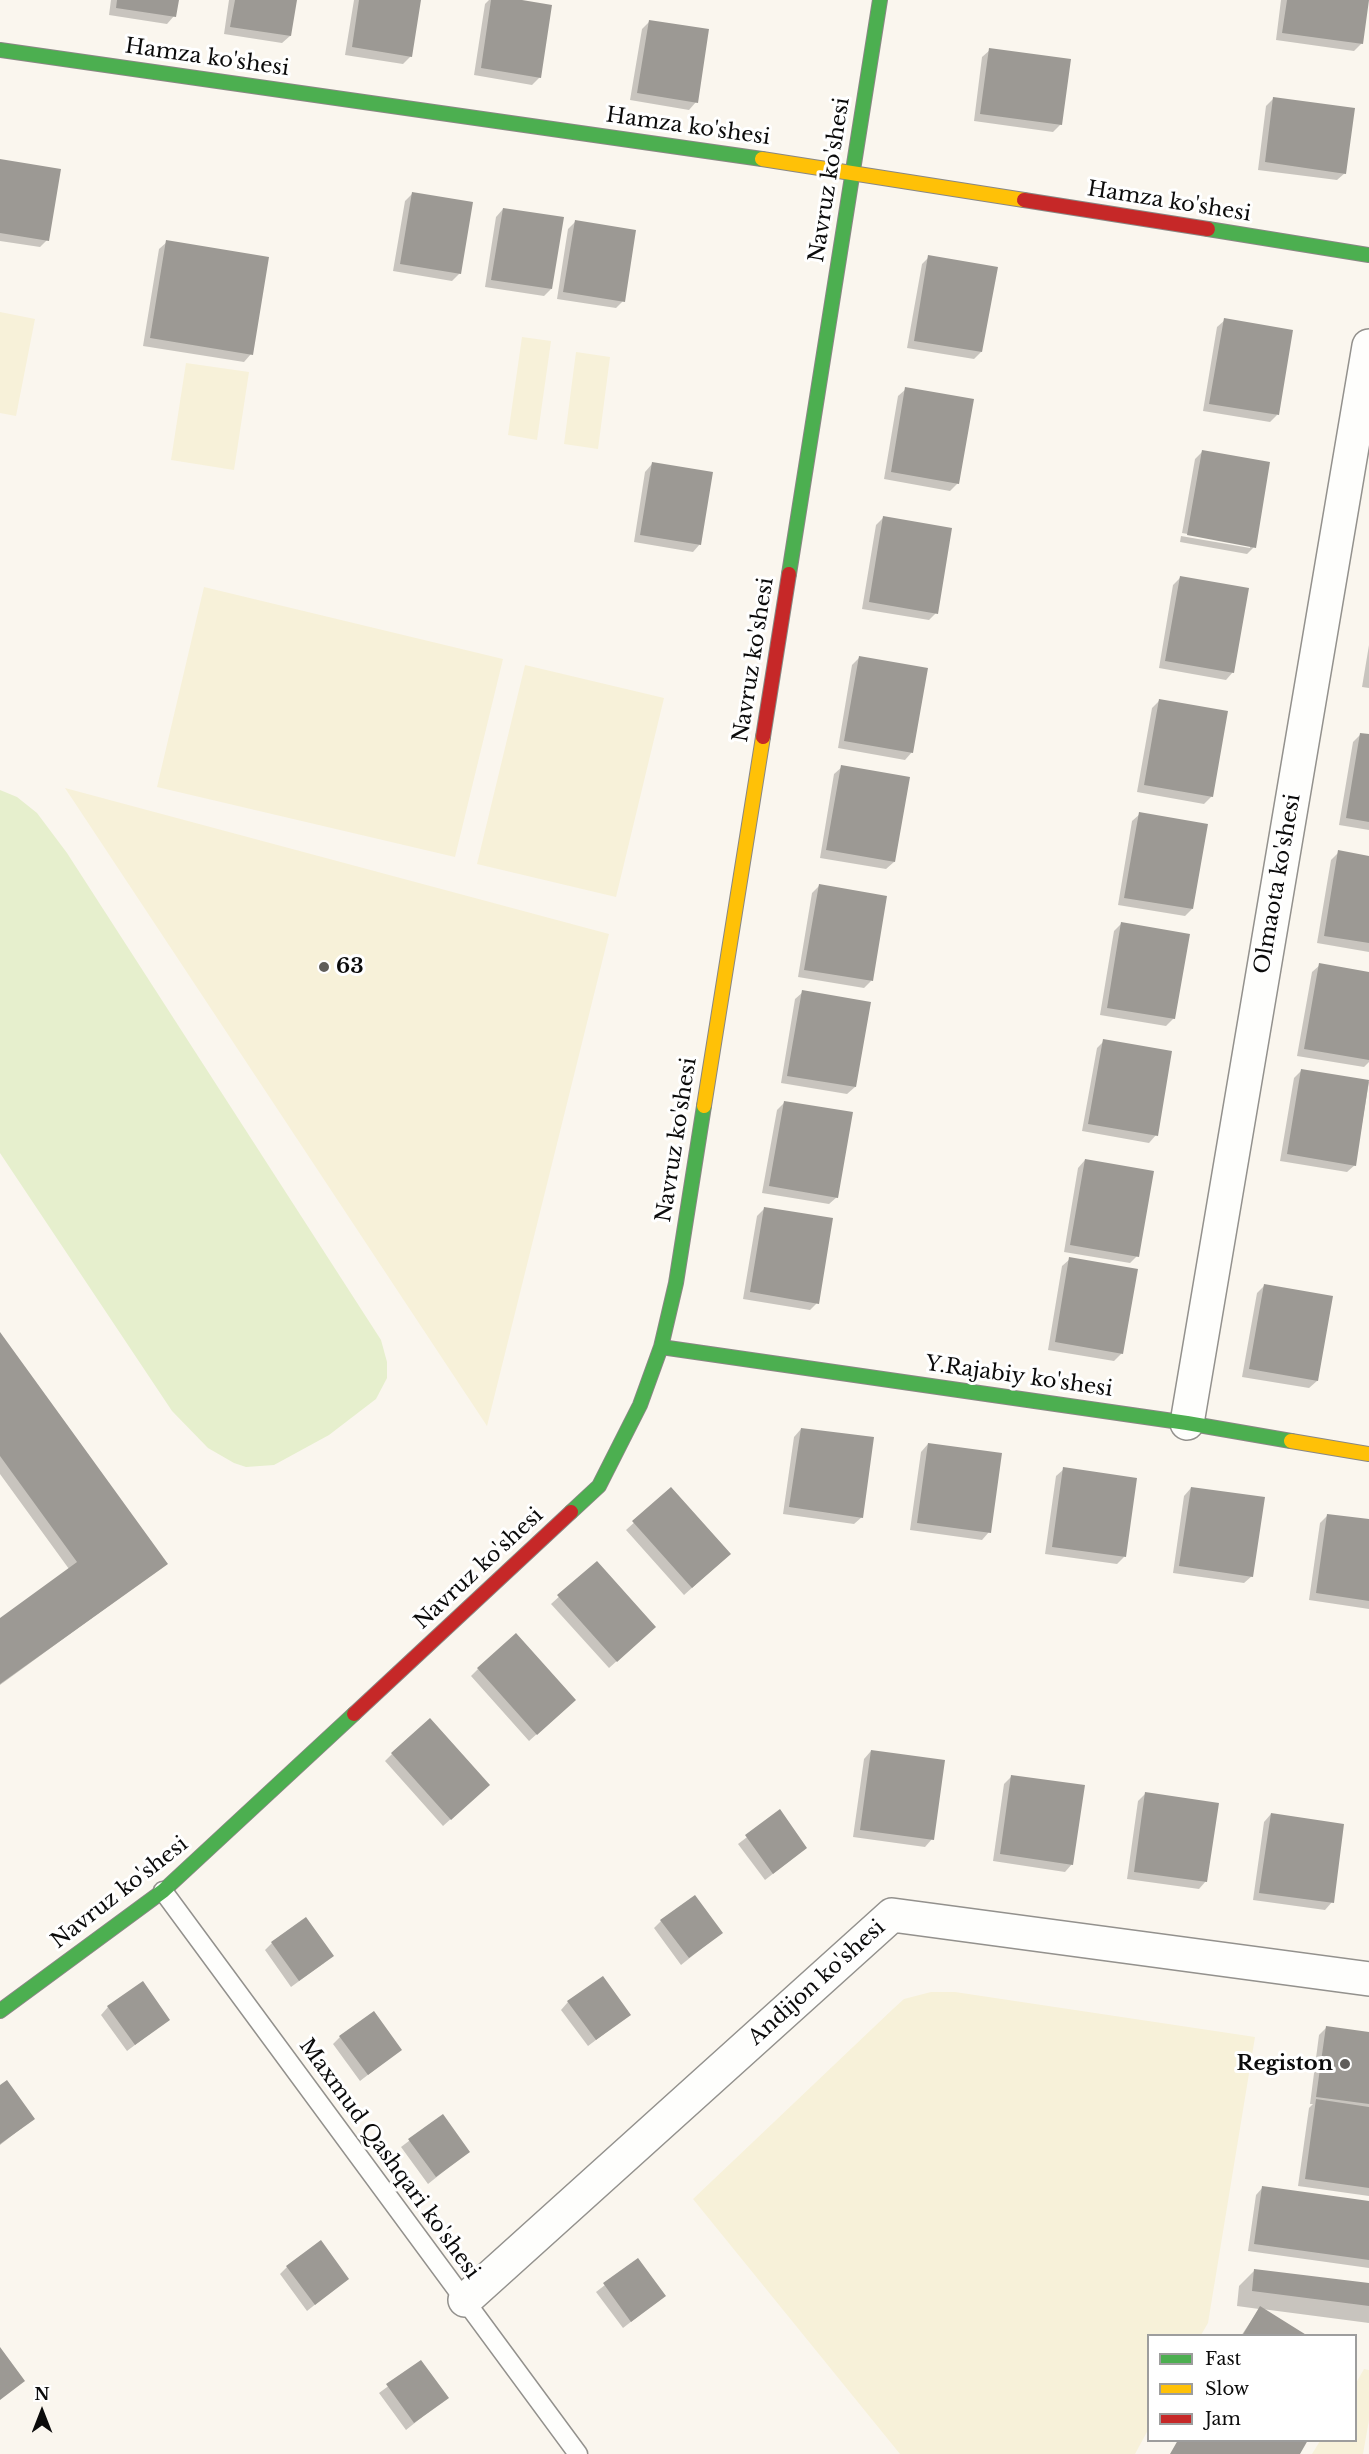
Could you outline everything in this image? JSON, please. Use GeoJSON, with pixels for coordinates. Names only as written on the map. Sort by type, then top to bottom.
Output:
{"type":"FeatureCollection","features":[{"type":"Feature","properties":{"kind":"street","name":"Navruz ko'shesi"},"geometry":{"type":"LineString","coordinates":[[0,2011],[163,1891],[599,1486],[640,1406],[662,1347],[679,1259],[880,0]]}},
{"type":"Feature","properties":{"kind":"street","name":"Hamza ko'shesi"},"geometry":{"type":"LineString","coordinates":[[0,50],[853,172],[1369,255]]}},
{"type":"Feature","properties":{"kind":"street","name":"Olmaota ko'shesi"},"geometry":{"type":"LineString","coordinates":[[1187,1423],[1369,346]]}},
{"type":"Feature","properties":{"kind":"street","name":"Y.Rajabiy ko'shesi"},"geometry":{"type":"LineString","coordinates":[[662,1347],[1187,1423],[1369,1454]]}},
{"type":"Feature","properties":{"kind":"street","name":"Andijon ko'shesi"},"geometry":{"type":"LineString","coordinates":[[465,2300],[892,1915],[1369,1979]]}},
{"type":"Feature","properties":{"kind":"lane","name":"Maxmud Qashqari ko'shesi"},"geometry":{"type":"LineString","coordinates":[[163,1891],[578,2454]]}},
{"type":"Feature","properties":{"kind":"shaded area"},"geometry":{"type":"Polygon","coordinates":[[[0,312],[35,319],[16,416],[0,413],[0,312]]]}},
{"type":"Feature","properties":{"kind":"shaded area"},"geometry":{"type":"Polygon","coordinates":[[[522,337],[551,341],[537,440],[508,435],[522,337]]]}},
{"type":"Feature","properties":{"kind":"shaded area"},"geometry":{"type":"Polygon","coordinates":[[[576,352],[610,357],[598,449],[564,444],[576,352]]]}},
{"type":"Feature","properties":{"kind":"shaded area"},"geometry":{"type":"Polygon","coordinates":[[[186,363],[249,372],[234,470],[171,460],[186,363]]]}},
{"type":"Feature","properties":{"kind":"shaded area"},"geometry":{"type":"Polygon","coordinates":[[[204,587],[503,659],[455,857],[157,787],[204,587]]]}},
{"type":"Feature","properties":{"kind":"shaded area"},"geometry":{"type":"Polygon","coordinates":[[[525,665],[664,698],[616,897],[477,864],[525,665]]]}},
{"type":"Feature","properties":{"kind":"shaded area"},"geometry":{"type":"Polygon","coordinates":[[[65,788],[609,934],[487,1426],[65,788]]]}},
{"type":"Feature","properties":{"kind":"shaded area"},"geometry":{"type":"Polygon","coordinates":[[[931,1992],[955,1992],[1255,2037],[1208,2323],[1202,2334],[1147,2334],[1147,2432],[1135,2454],[900,2454],[693,2199],[904,1999],[931,1992]]]}},
{"type":"Feature","properties":{"kind":"shaded area"},"geometry":{"type":"Polygon","coordinates":[[[1364,2369],[1369,2370],[1369,2420],[1363,2454],[1312,2454],[1319,2442],[1357,2442],[1357,2381],[1364,2369]]]}},
{"type":"Feature","properties":{"kind":"green space"},"geometry":{"type":"Polygon","coordinates":[[[0,790],[17,797],[37,813],[67,853],[381,1340],[387,1362],[387,1378],[376,1399],[329,1435],[274,1465],[246,1467],[234,1463],[208,1448],[172,1411],[0,1153],[0,790]]]}},
{"type":"Feature","properties":{"kind":"building"},"geometry":{"type":"Polygon","coordinates":[[[117,0],[179,0],[176,17],[116,8],[117,0]]]}},
{"type":"Feature","properties":{"kind":"building"},"geometry":{"type":"Polygon","coordinates":[[[235,0],[297,0],[291,36],[230,27],[235,0]]]}},
{"type":"Feature","properties":{"kind":"building"},"geometry":{"type":"Polygon","coordinates":[[[359,0],[421,0],[412,57],[352,47],[359,0]]]}},
{"type":"Feature","properties":{"kind":"building"},"geometry":{"type":"Polygon","coordinates":[[[491,0],[522,0],[552,5],[541,78],[481,68],[491,0]]]}},
{"type":"Feature","properties":{"kind":"building"},"geometry":{"type":"Polygon","coordinates":[[[1287,0],[1369,0],[1363,44],[1282,33],[1287,0]]]}},
{"type":"Feature","properties":{"kind":"building"},"geometry":{"type":"Polygon","coordinates":[[[649,20],[709,29],[698,103],[637,93],[649,20]]]}},
{"type":"Feature","properties":{"kind":"building"},"geometry":{"type":"Polygon","coordinates":[[[989,48],[1071,59],[1062,125],[980,114],[989,48]]]}},
{"type":"Feature","properties":{"kind":"building"},"geometry":{"type":"Polygon","coordinates":[[[1273,97],[1355,108],[1346,174],[1265,162],[1273,97]]]}},
{"type":"Feature","properties":{"kind":"building"},"geometry":{"type":"Polygon","coordinates":[[[0,159],[61,169],[49,241],[0,233],[0,159]]]}},
{"type":"Feature","properties":{"kind":"building"},"geometry":{"type":"Polygon","coordinates":[[[412,192],[473,202],[461,274],[400,264],[412,192]]]}},
{"type":"Feature","properties":{"kind":"building"},"geometry":{"type":"Polygon","coordinates":[[[503,208],[564,217],[552,289],[491,280],[503,208]]]}},
{"type":"Feature","properties":{"kind":"building"},"geometry":{"type":"Polygon","coordinates":[[[575,220],[636,230],[625,302],[563,292],[575,220]]]}},
{"type":"Feature","properties":{"kind":"building"},"geometry":{"type":"Polygon","coordinates":[[[166,240],[269,257],[253,355],[150,338],[166,240]]]}},
{"type":"Feature","properties":{"kind":"building"},"geometry":{"type":"Polygon","coordinates":[[[928,255],[998,267],[982,352],[914,341],[928,255]]]}},
{"type":"Feature","properties":{"kind":"building"},"geometry":{"type":"Polygon","coordinates":[[[1224,318],[1293,330],[1279,415],[1209,404],[1224,318]]]}},
{"type":"Feature","properties":{"kind":"building"},"geometry":{"type":"Polygon","coordinates":[[[905,387],[974,399],[959,484],[891,472],[905,387]]]}},
{"type":"Feature","properties":{"kind":"building"},"geometry":{"type":"Polygon","coordinates":[[[1202,450],[1270,462],[1256,548],[1187,535],[1202,450]]]}},
{"type":"Feature","properties":{"kind":"building"},"geometry":{"type":"Polygon","coordinates":[[[652,462],[713,472],[701,545],[640,535],[652,462]]]}},
{"type":"Feature","properties":{"kind":"building"},"geometry":{"type":"Polygon","coordinates":[[[883,516],[952,528],[938,614],[869,602],[883,516]]]}},
{"type":"Feature","properties":{"kind":"building"},"geometry":{"type":"Polygon","coordinates":[[[1180,576],[1249,588],[1234,673],[1165,661],[1180,576]]]}},
{"type":"Feature","properties":{"kind":"building"},"geometry":{"type":"Polygon","coordinates":[[[859,656],[928,668],[913,753],[844,741],[859,656]]]}},
{"type":"Feature","properties":{"kind":"building"},"geometry":{"type":"Polygon","coordinates":[[[1159,699],[1228,711],[1213,797],[1144,785],[1159,699]]]}},
{"type":"Feature","properties":{"kind":"building"},"geometry":{"type":"Polygon","coordinates":[[[1360,733],[1369,734],[1369,822],[1346,818],[1360,733]]]}},
{"type":"Feature","properties":{"kind":"building"},"geometry":{"type":"Polygon","coordinates":[[[841,765],[910,777],[895,862],[826,850],[841,765]]]}},
{"type":"Feature","properties":{"kind":"building"},"geometry":{"type":"Polygon","coordinates":[[[1139,812],[1208,824],[1193,909],[1124,898],[1139,812]]]}},
{"type":"Feature","properties":{"kind":"building"},"geometry":{"type":"Polygon","coordinates":[[[1338,850],[1369,856],[1369,943],[1324,936],[1338,850]]]}},
{"type":"Feature","properties":{"kind":"building"},"geometry":{"type":"Polygon","coordinates":[[[819,884],[887,896],[873,981],[804,970],[819,884]]]}},
{"type":"Feature","properties":{"kind":"building"},"geometry":{"type":"Polygon","coordinates":[[[1121,922],[1190,934],[1175,1019],[1107,1008],[1121,922]]]}},
{"type":"Feature","properties":{"kind":"building"},"geometry":{"type":"Polygon","coordinates":[[[1319,963],[1369,972],[1369,1060],[1304,1049],[1319,963]]]}},
{"type":"Feature","properties":{"kind":"building"},"geometry":{"type":"Polygon","coordinates":[[[802,990],[871,1002],[856,1087],[787,1076],[802,990]]]}},
{"type":"Feature","properties":{"kind":"building"},"geometry":{"type":"Polygon","coordinates":[[[1103,1039],[1172,1051],[1158,1136],[1088,1124],[1103,1039]]]}},
{"type":"Feature","properties":{"kind":"building"},"geometry":{"type":"Polygon","coordinates":[[[1301,1069],[1369,1080],[1356,1166],[1287,1154],[1301,1069]]]}},
{"type":"Feature","properties":{"kind":"building"},"geometry":{"type":"Polygon","coordinates":[[[784,1101],[853,1112],[838,1198],[769,1186],[784,1101]]]}},
{"type":"Feature","properties":{"kind":"building"},"geometry":{"type":"Polygon","coordinates":[[[1085,1159],[1154,1171],[1139,1257],[1070,1245],[1085,1159]]]}},
{"type":"Feature","properties":{"kind":"building"},"geometry":{"type":"Polygon","coordinates":[[[764,1207],[833,1218],[819,1304],[750,1292],[764,1207]]]}},
{"type":"Feature","properties":{"kind":"building"},"geometry":{"type":"Polygon","coordinates":[[[1069,1257],[1138,1269],[1123,1354],[1055,1342],[1069,1257]]]}},
{"type":"Feature","properties":{"kind":"building"},"geometry":{"type":"Polygon","coordinates":[[[1264,1284],[1333,1296],[1318,1381],[1249,1369],[1264,1284]]]}},
{"type":"Feature","properties":{"kind":"building"},"geometry":{"type":"Polygon","coordinates":[[[0,1332],[168,1564],[0,1684],[0,1618],[77,1562],[0,1456],[0,1332]]]}},
{"type":"Feature","properties":{"kind":"building"},"geometry":{"type":"Polygon","coordinates":[[[801,1428],[874,1437],[863,1518],[789,1507],[801,1428]]]}},
{"type":"Feature","properties":{"kind":"building"},"geometry":{"type":"Polygon","coordinates":[[[928,1443],[1002,1453],[991,1533],[917,1523],[928,1443]]]}},
{"type":"Feature","properties":{"kind":"building"},"geometry":{"type":"Polygon","coordinates":[[[1063,1467],[1137,1478],[1126,1557],[1052,1547],[1063,1467]]]}},
{"type":"Feature","properties":{"kind":"building"},"geometry":{"type":"Polygon","coordinates":[[[671,1487],[731,1554],[692,1588],[632,1521],[671,1487]]]}},
{"type":"Feature","properties":{"kind":"building"},"geometry":{"type":"Polygon","coordinates":[[[1191,1487],[1265,1497],[1253,1577],[1179,1566],[1191,1487]]]}},
{"type":"Feature","properties":{"kind":"building"},"geometry":{"type":"Polygon","coordinates":[[[1327,1514],[1369,1519],[1369,1601],[1316,1593],[1327,1514]]]}},
{"type":"Feature","properties":{"kind":"building"},"geometry":{"type":"Polygon","coordinates":[[[597,1561],[656,1627],[617,1662],[557,1595],[597,1561]]]}},
{"type":"Feature","properties":{"kind":"building"},"geometry":{"type":"Polygon","coordinates":[[[516,1633],[576,1700],[537,1735],[477,1668],[516,1633]]]}},
{"type":"Feature","properties":{"kind":"building"},"geometry":{"type":"Polygon","coordinates":[[[430,1718],[490,1785],[451,1820],[391,1753],[430,1718]]]}},
{"type":"Feature","properties":{"kind":"building"},"geometry":{"type":"Polygon","coordinates":[[[871,1750],[945,1760],[934,1840],[860,1830],[871,1750]]]}},
{"type":"Feature","properties":{"kind":"building"},"geometry":{"type":"Polygon","coordinates":[[[1011,1775],[1085,1785],[1073,1865],[1000,1854],[1011,1775]]]}},
{"type":"Feature","properties":{"kind":"building"},"geometry":{"type":"Polygon","coordinates":[[[1145,1792],[1219,1803],[1207,1882],[1134,1872],[1145,1792]]]}},
{"type":"Feature","properties":{"kind":"building"},"geometry":{"type":"Polygon","coordinates":[[[780,1809],[807,1848],[773,1874],[745,1835],[780,1809]]]}},
{"type":"Feature","properties":{"kind":"building"},"geometry":{"type":"Polygon","coordinates":[[[1271,1813],[1344,1824],[1334,1903],[1259,1893],[1271,1813]]]}},
{"type":"Feature","properties":{"kind":"building"},"geometry":{"type":"Polygon","coordinates":[[[695,1895],[723,1933],[689,1958],[660,1920],[695,1895]]]}},
{"type":"Feature","properties":{"kind":"building"},"geometry":{"type":"Polygon","coordinates":[[[306,1917],[334,1956],[299,1981],[271,1942],[306,1917]]]}},
{"type":"Feature","properties":{"kind":"building"},"geometry":{"type":"Polygon","coordinates":[[[603,1976],[631,2015],[596,2040],[567,2001],[603,1976]]]}},
{"type":"Feature","properties":{"kind":"building"},"geometry":{"type":"Polygon","coordinates":[[[143,1981],[170,2020],[135,2045],[107,2006],[143,1981]]]}},
{"type":"Feature","properties":{"kind":"building"},"geometry":{"type":"Polygon","coordinates":[[[374,2011],[402,2050],[368,2075],[339,2036],[374,2011]]]}},
{"type":"Feature","properties":{"kind":"building","name":"Registon"},"geometry":{"type":"Polygon","coordinates":[[[1326,2026],[1369,2032],[1369,2104],[1316,2097],[1326,2026]]]}},
{"type":"Feature","properties":{"kind":"building"},"geometry":{"type":"Polygon","coordinates":[[[7,2080],[35,2119],[0,2144],[0,2085],[7,2080]]]}},
{"type":"Feature","properties":{"kind":"building"},"geometry":{"type":"Polygon","coordinates":[[[1316,2099],[1369,2107],[1369,2188],[1305,2179],[1316,2099]]]}},
{"type":"Feature","properties":{"kind":"building"},"geometry":{"type":"Polygon","coordinates":[[[443,2114],[470,2152],[436,2177],[408,2139],[443,2114]]]}},
{"type":"Feature","properties":{"kind":"building"},"geometry":{"type":"Polygon","coordinates":[[[1262,2186],[1369,2201],[1369,2260],[1254,2244],[1262,2186]]]}},
{"type":"Feature","properties":{"kind":"building"},"geometry":{"type":"Polygon","coordinates":[[[321,2240],[349,2279],[315,2305],[286,2266],[321,2240]]]}},
{"type":"Feature","properties":{"kind":"building"},"geometry":{"type":"Polygon","coordinates":[[[638,2258],[666,2296],[631,2322],[603,2283],[638,2258]]]}},
{"type":"Feature","properties":{"kind":"building"},"geometry":{"type":"Polygon","coordinates":[[[1254,2269],[1369,2283],[1369,2306],[1252,2291],[1254,2269]]]}},
{"type":"Feature","properties":{"kind":"building"},"geometry":{"type":"Polygon","coordinates":[[[1260,2306],[1305,2334],[1243,2334],[1260,2306]]]}},
{"type":"Feature","properties":{"kind":"building"},"geometry":{"type":"Polygon","coordinates":[[[0,2347],[25,2381],[0,2400],[0,2347]]]}},
{"type":"Feature","properties":{"kind":"building"},"geometry":{"type":"Polygon","coordinates":[[[421,2360],[449,2398],[414,2423],[386,2384],[421,2360]]]}},
{"type":"Feature","properties":{"kind":"building"},"geometry":{"type":"Polygon","coordinates":[[[1177,2442],[1307,2442],[1300,2454],[1170,2454],[1177,2442]]]}},
{"type":"Feature","properties":{"kind":"traffic: fast"},"geometry":{"type":"LineString","coordinates":[[789,574],[880,0]]}},
{"type":"Feature","properties":{"kind":"traffic: fast"},"geometry":{"type":"LineString","coordinates":[[0,50],[762,159]]}},
{"type":"Feature","properties":{"kind":"traffic: fast"},"geometry":{"type":"LineString","coordinates":[[1208,229],[1369,255]]}},
{"type":"Feature","properties":{"kind":"traffic: fast"},"geometry":{"type":"LineString","coordinates":[[571,1512],[599,1486],[640,1405],[661,1347],[676,1283],[704,1106]]}},
{"type":"Feature","properties":{"kind":"traffic: fast"},"geometry":{"type":"LineString","coordinates":[[661,1347],[1187,1423],[1291,1441]]}},
{"type":"Feature","properties":{"kind":"traffic: fast"},"geometry":{"type":"LineString","coordinates":[[0,2011],[163,1891],[354,1714]]}},
{"type":"Feature","properties":{"kind":"traffic: slow"},"geometry":{"type":"LineString","coordinates":[[762,159],[1024,200]]}},
{"type":"Feature","properties":{"kind":"traffic: slow"},"geometry":{"type":"LineString","coordinates":[[704,1106],[763,737]]}},
{"type":"Feature","properties":{"kind":"traffic: slow"},"geometry":{"type":"LineString","coordinates":[[1291,1441],[1369,1454]]}},
{"type":"Feature","properties":{"kind":"traffic: jam"},"geometry":{"type":"LineString","coordinates":[[1024,200],[1208,229]]}},
{"type":"Feature","properties":{"kind":"traffic: jam"},"geometry":{"type":"LineString","coordinates":[[763,737],[789,574]]}},
{"type":"Feature","properties":{"kind":"traffic: jam"},"geometry":{"type":"LineString","coordinates":[[354,1714],[571,1512]]}},
{"type":"Feature","properties":{"kind":"place","name":"63"},"geometry":{"type":"Point","coordinates":[324,967]}},
{"type":"Feature","properties":{"kind":"place","name":"Registon"},"geometry":{"type":"Point","coordinates":[1345,2064]}}]}
